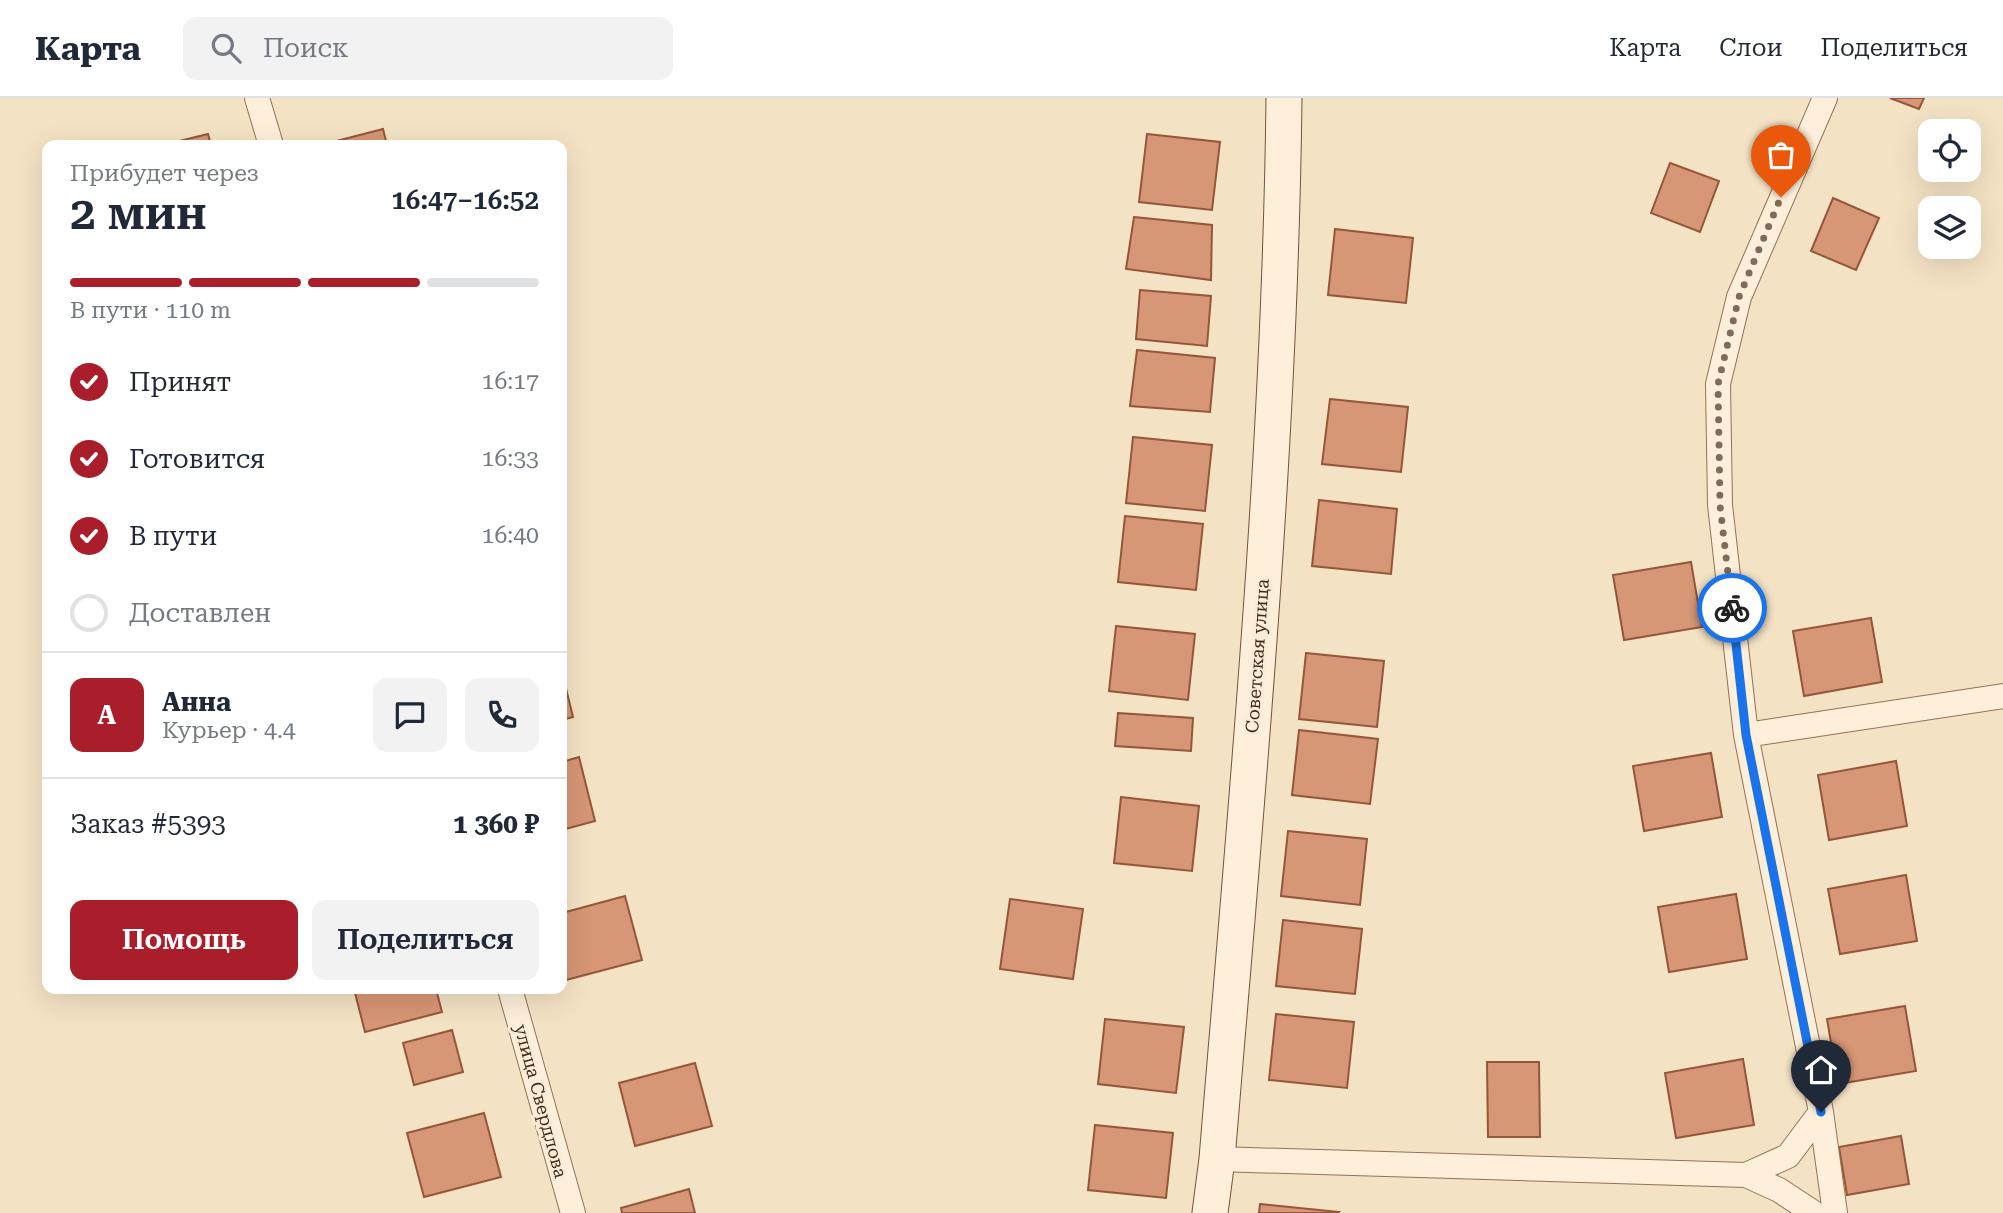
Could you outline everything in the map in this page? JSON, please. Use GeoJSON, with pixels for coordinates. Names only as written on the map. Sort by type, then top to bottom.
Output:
{"type":"FeatureCollection","features":[{"type":"Feature","properties":{"kind":"main road","name":"Советская улица"},"geometry":{"type":"LineString","coordinates":[[1210,1213],[1217,1159],[1260,635],[1283,228],[1284,98]]}},
{"type":"Feature","properties":{"kind":"street"},"geometry":{"type":"LineString","coordinates":[[257,98],[270,140]]}},
{"type":"Feature","properties":{"kind":"street"},"geometry":{"type":"LineString","coordinates":[[1825,98],[1739,297],[1718,384],[1720,505],[1746,735],[1821,1112],[1835,1213]]}},
{"type":"Feature","properties":{"kind":"street"},"geometry":{"type":"LineString","coordinates":[[1746,735],[2003,696]]}},
{"type":"Feature","properties":{"kind":"street","name":"улица Свердлова"},"geometry":{"type":"LineString","coordinates":[[511,994],[573,1213]]}},
{"type":"Feature","properties":{"kind":"street"},"geometry":{"type":"LineString","coordinates":[[1746,1175],[1788,1156],[1821,1112]]}},
{"type":"Feature","properties":{"kind":"street"},"geometry":{"type":"LineString","coordinates":[[1217,1159],[1746,1175],[1779,1190],[1814,1213]]}},
{"type":"Feature","properties":{"kind":"building"},"geometry":{"type":"Polygon","coordinates":[[[1890,98],[1924,98],[1919,109],[1890,98]]]}},
{"type":"Feature","properties":{"kind":"building"},"geometry":{"type":"Polygon","coordinates":[[[383,129],[386,140],[340,140],[383,129]]]}},
{"type":"Feature","properties":{"kind":"building"},"geometry":{"type":"Polygon","coordinates":[[[208,134],[210,140],[183,140],[208,134]]]}},
{"type":"Feature","properties":{"kind":"building"},"geometry":{"type":"Polygon","coordinates":[[[1147,134],[1220,142],[1212,210],[1139,202],[1147,134]]]}},
{"type":"Feature","properties":{"kind":"building"},"geometry":{"type":"Polygon","coordinates":[[[1670,163],[1719,181],[1700,232],[1651,213],[1670,163]]]}},
{"type":"Feature","properties":{"kind":"building"},"geometry":{"type":"Polygon","coordinates":[[[1833,198],[1879,218],[1856,270],[1811,251],[1833,198]]]}},
{"type":"Feature","properties":{"kind":"building"},"geometry":{"type":"Polygon","coordinates":[[[1134,217],[1212,225],[1211,280],[1126,269],[1134,217]]]}},
{"type":"Feature","properties":{"kind":"building"},"geometry":{"type":"Polygon","coordinates":[[[1335,229],[1413,238],[1406,303],[1328,295],[1335,229]]]}},
{"type":"Feature","properties":{"kind":"building"},"geometry":{"type":"Polygon","coordinates":[[[1140,290],[1211,296],[1207,346],[1136,339],[1140,290]]]}},
{"type":"Feature","properties":{"kind":"building"},"geometry":{"type":"Polygon","coordinates":[[[1137,350],[1215,358],[1210,412],[1130,406],[1137,350]]]}},
{"type":"Feature","properties":{"kind":"building"},"geometry":{"type":"Polygon","coordinates":[[[1330,399],[1408,407],[1401,472],[1322,464],[1330,399]]]}},
{"type":"Feature","properties":{"kind":"building"},"geometry":{"type":"Polygon","coordinates":[[[1133,437],[1212,445],[1205,511],[1126,503],[1133,437]]]}},
{"type":"Feature","properties":{"kind":"building"},"geometry":{"type":"Polygon","coordinates":[[[1319,500],[1397,509],[1391,574],[1312,566],[1319,500]]]}},
{"type":"Feature","properties":{"kind":"building"},"geometry":{"type":"Polygon","coordinates":[[[1125,516],[1203,524],[1196,590],[1118,582],[1125,516]]]}},
{"type":"Feature","properties":{"kind":"building"},"geometry":{"type":"Polygon","coordinates":[[[1691,562],[1702,627],[1624,640],[1613,575],[1691,562]]]}},
{"type":"Feature","properties":{"kind":"building"},"geometry":{"type":"Polygon","coordinates":[[[1871,618],[1882,682],[1804,696],[1793,631],[1871,618]]]}},
{"type":"Feature","properties":{"kind":"building"},"geometry":{"type":"Polygon","coordinates":[[[1116,626],[1195,634],[1188,700],[1109,691],[1116,626]]]}},
{"type":"Feature","properties":{"kind":"building"},"geometry":{"type":"Polygon","coordinates":[[[1306,653],[1384,661],[1377,727],[1299,719],[1306,653]]]}},
{"type":"Feature","properties":{"kind":"building"},"geometry":{"type":"Polygon","coordinates":[[[567,692],[573,717],[567,719],[567,692]]]}},
{"type":"Feature","properties":{"kind":"building"},"geometry":{"type":"Polygon","coordinates":[[[1118,713],[1193,718],[1191,751],[1115,746],[1118,713]]]}},
{"type":"Feature","properties":{"kind":"building"},"geometry":{"type":"Polygon","coordinates":[[[1299,730],[1378,739],[1370,804],[1292,795],[1299,730]]]}},
{"type":"Feature","properties":{"kind":"building"},"geometry":{"type":"Polygon","coordinates":[[[1711,753],[1722,817],[1644,831],[1633,766],[1711,753]]]}},
{"type":"Feature","properties":{"kind":"building"},"geometry":{"type":"Polygon","coordinates":[[[579,757],[595,821],[567,829],[567,761],[579,757]]]}},
{"type":"Feature","properties":{"kind":"building"},"geometry":{"type":"Polygon","coordinates":[[[1896,761],[1907,826],[1829,840],[1818,775],[1896,761]]]}},
{"type":"Feature","properties":{"kind":"building"},"geometry":{"type":"Polygon","coordinates":[[[1121,797],[1199,806],[1192,871],[1114,863],[1121,797]]]}},
{"type":"Feature","properties":{"kind":"building"},"geometry":{"type":"Polygon","coordinates":[[[1288,831],[1367,839],[1360,905],[1281,896],[1288,831]]]}},
{"type":"Feature","properties":{"kind":"building"},"geometry":{"type":"Polygon","coordinates":[[[1906,875],[1917,941],[1840,954],[1828,889],[1906,875]]]}},
{"type":"Feature","properties":{"kind":"building"},"geometry":{"type":"Polygon","coordinates":[[[1736,894],[1747,959],[1669,972],[1658,907],[1736,894]]]}},
{"type":"Feature","properties":{"kind":"building"},"geometry":{"type":"Polygon","coordinates":[[[625,896],[642,960],[567,980],[567,912],[625,896]]]}},
{"type":"Feature","properties":{"kind":"building"},"geometry":{"type":"Polygon","coordinates":[[[1010,899],[1083,909],[1073,979],[1000,969],[1010,899]]]}},
{"type":"Feature","properties":{"kind":"building"},"geometry":{"type":"Polygon","coordinates":[[[1283,920],[1362,929],[1355,994],[1276,986],[1283,920]]]}},
{"type":"Feature","properties":{"kind":"building"},"geometry":{"type":"Polygon","coordinates":[[[355,994],[437,994],[442,1012],[365,1032],[355,994]]]}},
{"type":"Feature","properties":{"kind":"building"},"geometry":{"type":"Polygon","coordinates":[[[1905,1006],[1916,1071],[1838,1084],[1827,1019],[1905,1006]]]}},
{"type":"Feature","properties":{"kind":"building"},"geometry":{"type":"Polygon","coordinates":[[[1276,1014],[1354,1022],[1347,1088],[1269,1080],[1276,1014]]]}},
{"type":"Feature","properties":{"kind":"building"},"geometry":{"type":"Polygon","coordinates":[[[1105,1019],[1184,1027],[1176,1093],[1098,1084],[1105,1019]]]}},
{"type":"Feature","properties":{"kind":"building"},"geometry":{"type":"Polygon","coordinates":[[[452,1030],[463,1072],[414,1085],[403,1043],[452,1030]]]}},
{"type":"Feature","properties":{"kind":"building"},"geometry":{"type":"Polygon","coordinates":[[[1743,1059],[1754,1125],[1676,1138],[1665,1073],[1743,1059]]]}},
{"type":"Feature","properties":{"kind":"building"},"geometry":{"type":"Polygon","coordinates":[[[1487,1062],[1539,1062],[1540,1137],[1488,1137],[1487,1062]]]}},
{"type":"Feature","properties":{"kind":"building"},"geometry":{"type":"Polygon","coordinates":[[[695,1063],[712,1126],[635,1146],[619,1083],[695,1063]]]}},
{"type":"Feature","properties":{"kind":"building"},"geometry":{"type":"Polygon","coordinates":[[[484,1113],[501,1177],[424,1197],[407,1133],[484,1113]]]}},
{"type":"Feature","properties":{"kind":"building"},"geometry":{"type":"Polygon","coordinates":[[[1095,1125],[1173,1133],[1166,1198],[1088,1190],[1095,1125]]]}},
{"type":"Feature","properties":{"kind":"building"},"geometry":{"type":"Polygon","coordinates":[[[1901,1136],[1909,1184],[1847,1195],[1839,1147],[1901,1136]]]}},
{"type":"Feature","properties":{"kind":"building"},"geometry":{"type":"Polygon","coordinates":[[[689,1189],[695,1213],[622,1213],[621,1208],[689,1189]]]}},
{"type":"Feature","properties":{"kind":"building"},"geometry":{"type":"Polygon","coordinates":[[[1260,1204],[1339,1212],[1259,1213],[1260,1204]]]}},
{"type":"Feature","properties":{"kind":"way so far"},"geometry":{"type":"LineString","coordinates":[[1732,608],[1720,505],[1718,384],[1739,297],[1781,197]]}},
{"type":"Feature","properties":{"kind":"route"},"geometry":{"type":"LineString","coordinates":[[1732,608],[1746,735],[1821,1112]]}}]}
